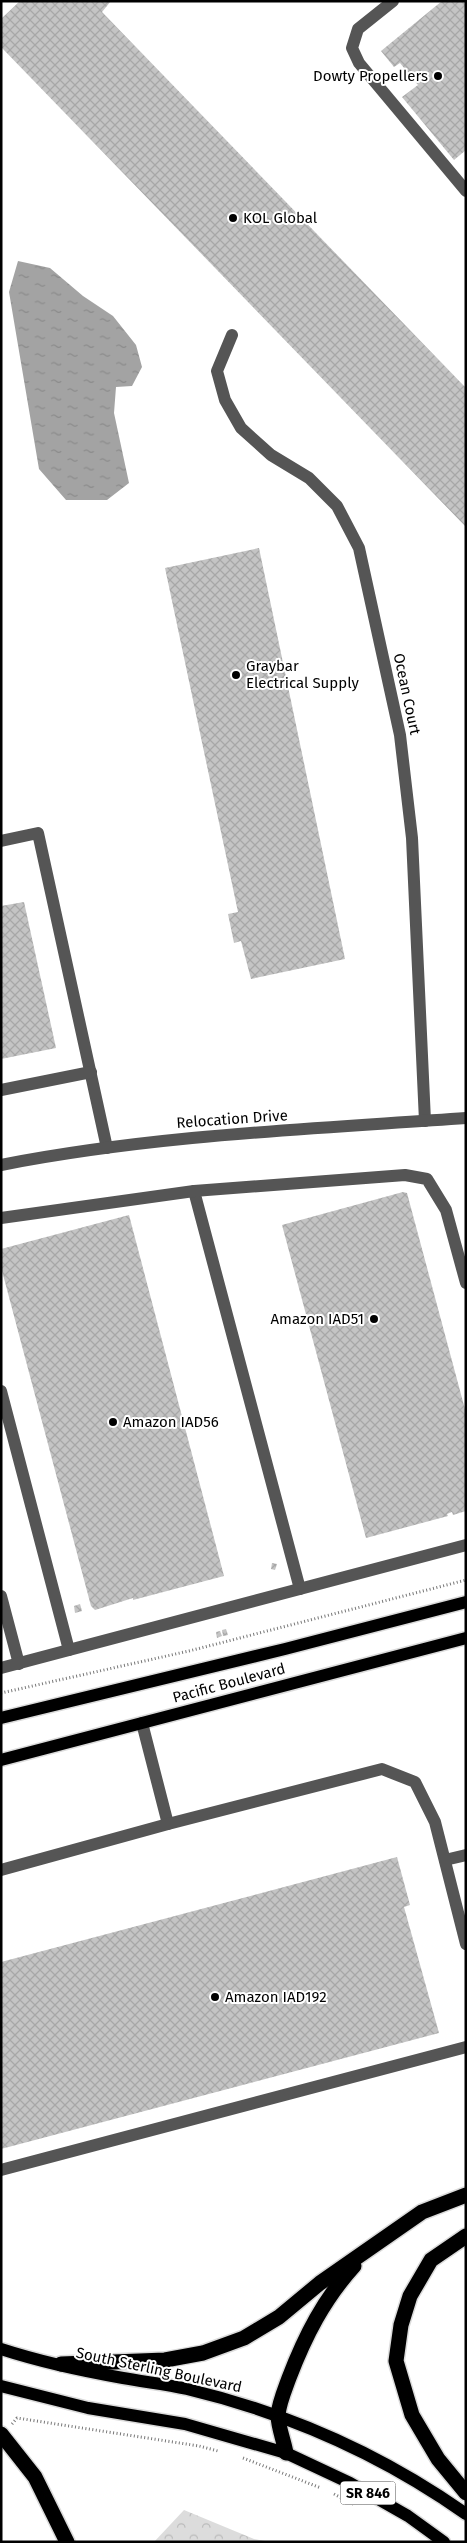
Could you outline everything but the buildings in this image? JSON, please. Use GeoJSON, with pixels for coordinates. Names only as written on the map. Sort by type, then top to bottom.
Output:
{"type":"FeatureCollection","features":[{"type":"Feature","properties":{"kind":"highway"},"geometry":{"type":"LineString","coordinates":[[61,2364],[165,2360],[203,2353],[244,2338],[279,2317],[320,2283],[422,2212],[466,2195]]}},
{"type":"Feature","properties":{"kind":"highway"},"geometry":{"type":"LineString","coordinates":[[466,2236],[431,2260],[410,2296],[401,2325],[396,2361],[412,2415],[438,2460],[466,2493]]}},
{"type":"Feature","properties":{"kind":"highway"},"geometry":{"type":"LineString","coordinates":[[286,2453],[278,2415],[283,2394],[301,2346],[334,2289],[374,2244]]}},
{"type":"Feature","properties":{"kind":"highway"},"geometry":{"type":"LineString","coordinates":[[2,2434],[35,2476],[67,2542]]}},
{"type":"Feature","properties":{"kind":"main road","name":"Pacific Boulevard"},"geometry":{"type":"LineString","coordinates":[[1,1718],[285,1650],[466,1602]]}},
{"type":"Feature","properties":{"kind":"main road","name":"Pacific Boulevard"},"geometry":{"type":"LineString","coordinates":[[1,1760],[466,1638]]}},
{"type":"Feature","properties":{"kind":"main road","name":"South Sterling Boulevard"},"geometry":{"type":"LineString","coordinates":[[1,2349],[61,2364],[186,2389],[278,2415],[329,2436],[386,2464],[466,2514]]}},
{"type":"Feature","properties":{"kind":"main road","name":"SR 846"},"geometry":{"type":"LineString","coordinates":[[1,2386],[88,2408],[185,2424],[286,2453],[350,2482],[408,2516],[444,2542]]}},
{"type":"Feature","properties":{"kind":"street"},"geometry":{"type":"LineString","coordinates":[[393,1],[358,29],[352,48],[359,63],[466,191]]}},
{"type":"Feature","properties":{"kind":"street","name":"Ocean Court"},"geometry":{"type":"LineString","coordinates":[[232,335],[217,372],[225,400],[241,428],[271,455],[309,478],[337,506],[359,548],[400,735],[412,838],[425,1121]]}},
{"type":"Feature","properties":{"kind":"street"},"geometry":{"type":"LineString","coordinates":[[1,841],[38,833],[108,1148]]}},
{"type":"Feature","properties":{"kind":"street"},"geometry":{"type":"LineString","coordinates":[[1,1090],[90,1072]]}},
{"type":"Feature","properties":{"kind":"street","name":"Relocation Drive"},"geometry":{"type":"LineString","coordinates":[[1,1165],[108,1148],[214,1136],[466,1118]]}},
{"type":"Feature","properties":{"kind":"street"},"geometry":{"type":"LineString","coordinates":[[1,1218],[194,1191],[405,1176],[427,1178],[446,1210],[466,1283]]}},
{"type":"Feature","properties":{"kind":"street"},"geometry":{"type":"LineString","coordinates":[[194,1191],[300,1589]]}},
{"type":"Feature","properties":{"kind":"street"},"geometry":{"type":"LineString","coordinates":[[1,1391],[69,1650]]}},
{"type":"Feature","properties":{"kind":"street"},"geometry":{"type":"LineString","coordinates":[[1,1668],[466,1545]]}},
{"type":"Feature","properties":{"kind":"street"},"geometry":{"type":"LineString","coordinates":[[1,1596],[19,1664]]}},
{"type":"Feature","properties":{"kind":"street"},"geometry":{"type":"LineString","coordinates":[[142,1723],[168,1824]]}},
{"type":"Feature","properties":{"kind":"street"},"geometry":{"type":"LineString","coordinates":[[1,1870],[168,1824],[382,1769],[415,1782],[435,1822],[445,1860],[460,1899],[466,1944]]}},
{"type":"Feature","properties":{"kind":"street"},"geometry":{"type":"LineString","coordinates":[[445,1860],[466,1855]]}},
{"type":"Feature","properties":{"kind":"street"},"geometry":{"type":"LineString","coordinates":[[1,2170],[466,2047]]}},
{"type":"Feature","properties":{"kind":"path"},"geometry":{"type":"LineString","coordinates":[[1,1693],[189,1651],[466,1580]]}},
{"type":"Feature","properties":{"kind":"path"},"geometry":{"type":"LineString","coordinates":[[2,2434],[17,2418],[199,2446],[223,2452]]}},
{"type":"Feature","properties":{"kind":"path"},"geometry":{"type":"LineString","coordinates":[[239,2457],[328,2491],[361,2508]]}},
{"type":"Feature","properties":{"kind":"green space"},"geometry":{"type":"Polygon","coordinates":[[[184,2510],[254,2539],[270,2542],[154,2542],[184,2510]]]}},
{"type":"Feature","properties":{"kind":"water"},"geometry":{"type":"Polygon","coordinates":[[[18,261],[50,268],[83,296],[113,316],[136,345],[142,367],[132,386],[116,387],[114,413],[129,483],[107,500],[66,500],[39,469],[9,292],[18,261]]]}},
{"type":"Feature","properties":{"kind":"place","name":"Dowty Propellers"},"geometry":{"type":"Point","coordinates":[438,76]}},
{"type":"Feature","properties":{"kind":"place","name":"KOL Global"},"geometry":{"type":"Point","coordinates":[233,218]}},
{"type":"Feature","properties":{"kind":"place","name":"Graybar Electrical Supply"},"geometry":{"type":"Point","coordinates":[236,675]}},
{"type":"Feature","properties":{"kind":"place","name":"Amazon IAD51"},"geometry":{"type":"Point","coordinates":[374,1319]}},
{"type":"Feature","properties":{"kind":"place","name":"Amazon IAD56"},"geometry":{"type":"Point","coordinates":[113,1422]}},
{"type":"Feature","properties":{"kind":"place","name":"Amazon IAD192"},"geometry":{"type":"Point","coordinates":[215,1997]}}]}
